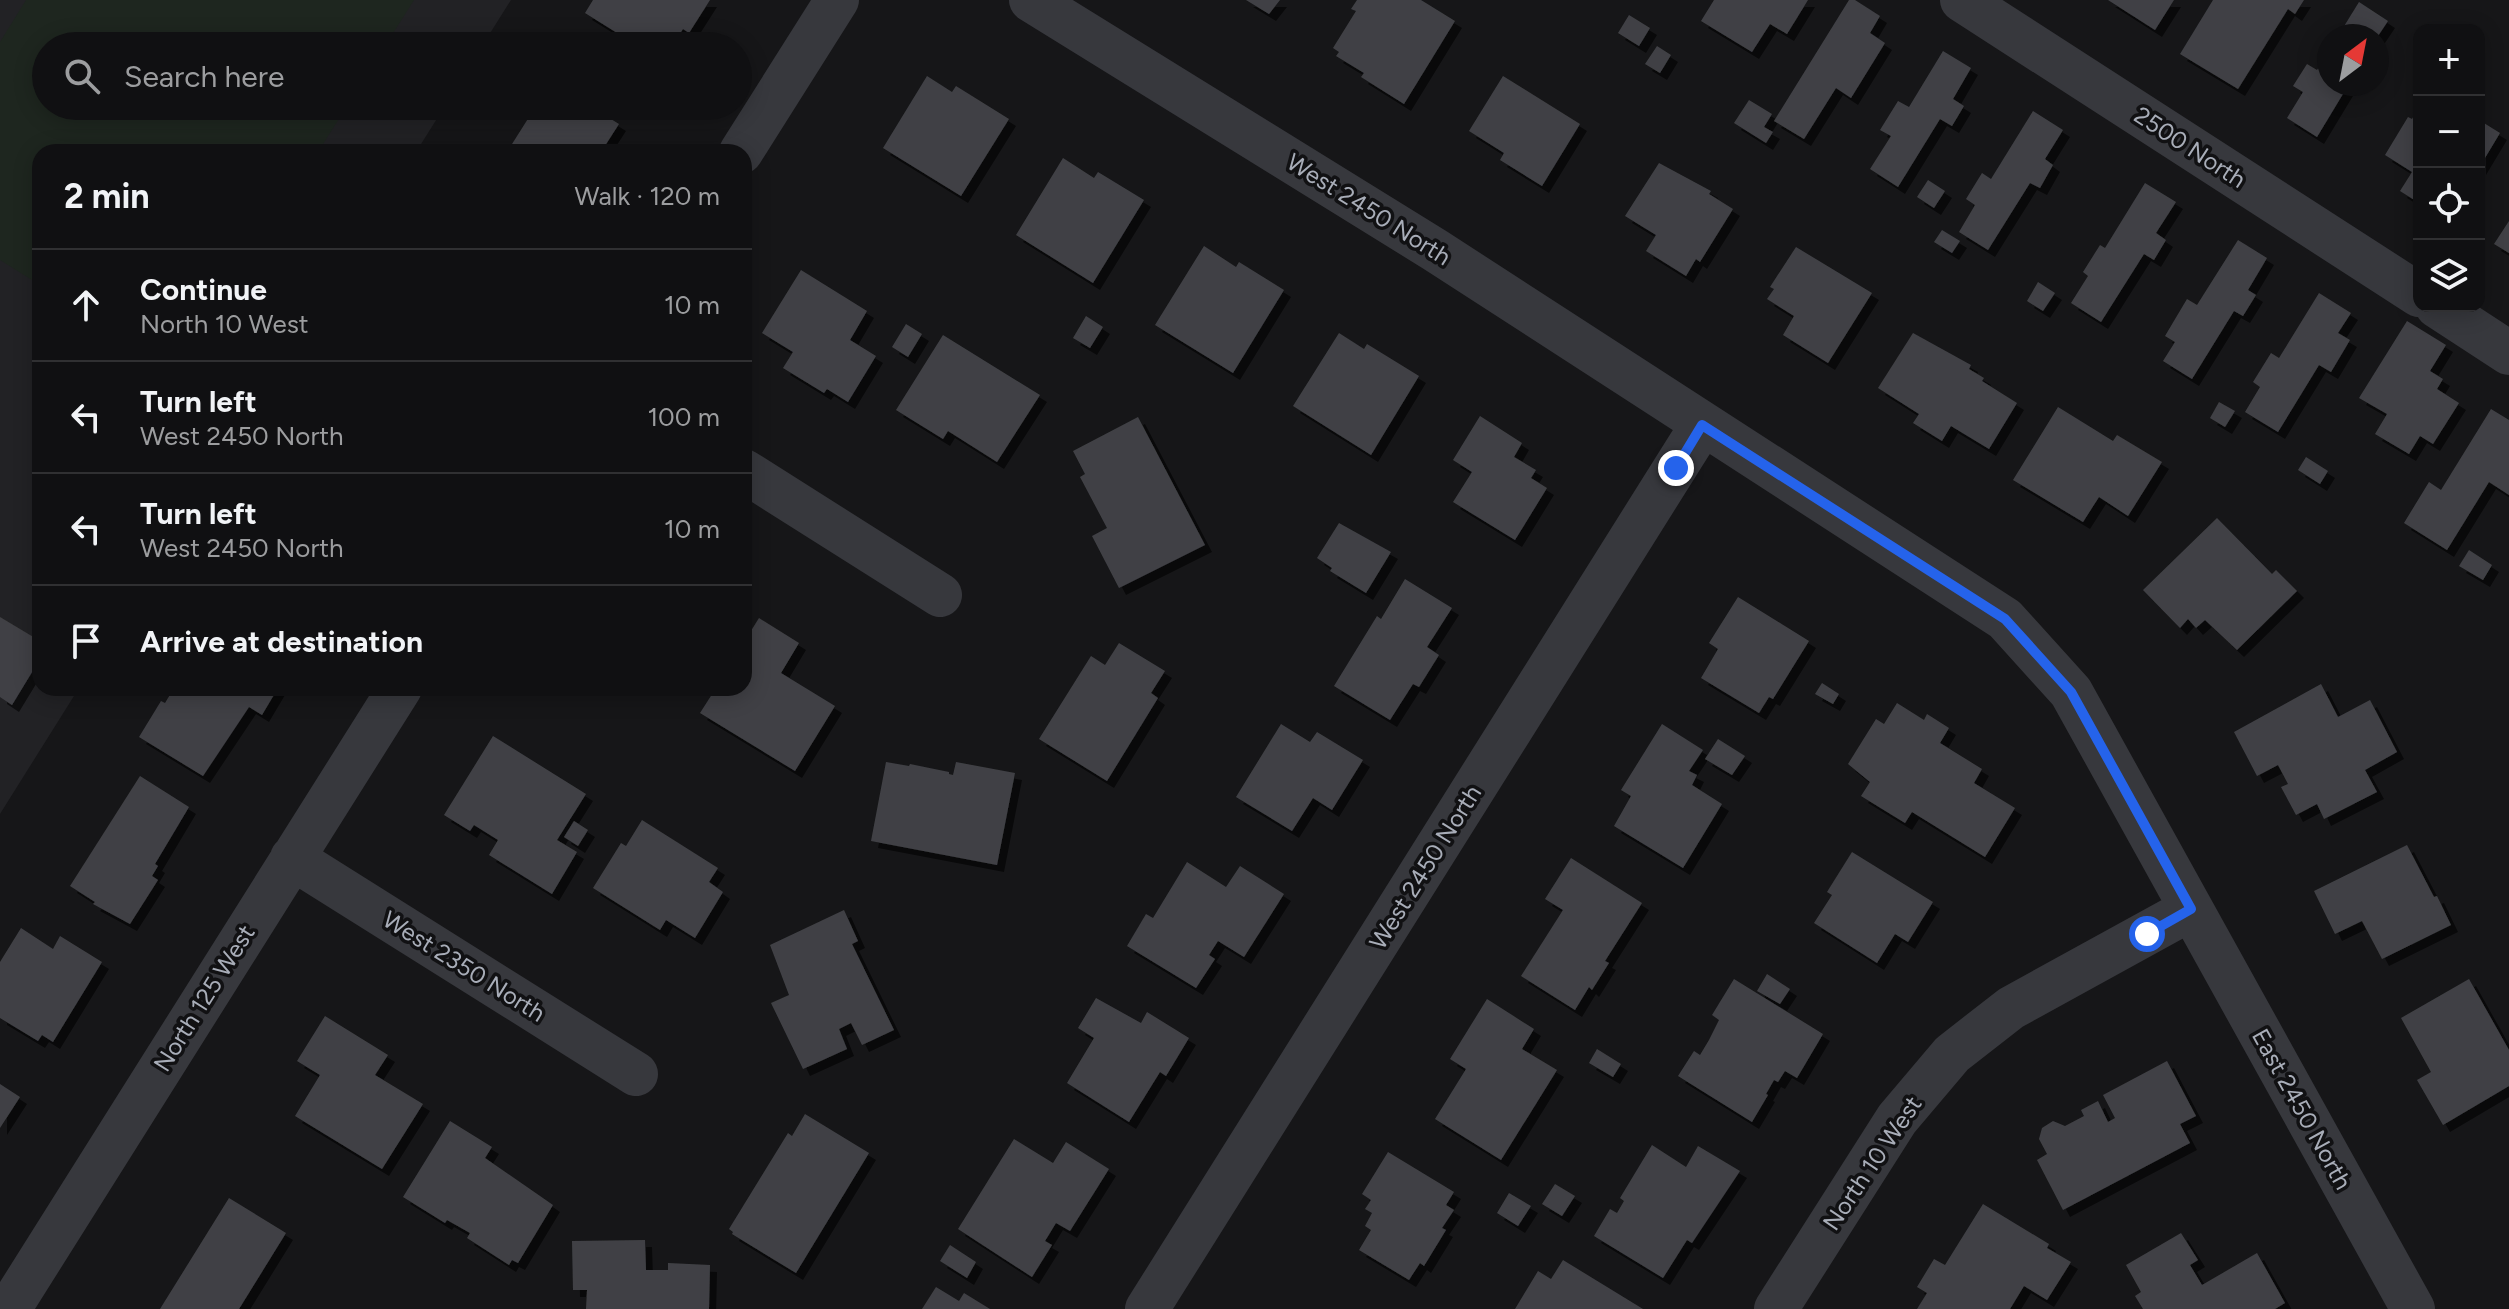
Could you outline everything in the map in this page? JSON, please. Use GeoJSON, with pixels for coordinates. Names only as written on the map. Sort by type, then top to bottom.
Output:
{"type":"FeatureCollection","features":[{"type":"Feature","properties":{"kind":"street"},"geometry":{"type":"LineString","coordinates":[[746,144],[837,0]]}},
{"type":"Feature","properties":{"kind":"street","name":"West 2450 North"},"geometry":{"type":"LineString","coordinates":[[1031,0],[1435,250],[2005,619],[2071,692],[2191,909]]}},
{"type":"Feature","properties":{"kind":"street","name":"2500 North"},"geometry":{"type":"LineString","coordinates":[[1962,0],[2413,291]]}},
{"type":"Feature","properties":{"kind":"street"},"geometry":{"type":"LineString","coordinates":[[2446,312],[2509,353]]}},
{"type":"Feature","properties":{"kind":"street","name":"West 2450 North"},"geometry":{"type":"LineString","coordinates":[[1147,1309],[1702,425]]}},
{"type":"Feature","properties":{"kind":"street"},"geometry":{"type":"LineString","coordinates":[[752,476],[940,595]]}},
{"type":"Feature","properties":{"kind":"street","name":"North 125 West"},"geometry":{"type":"LineString","coordinates":[[9,1309],[395,696]]}},
{"type":"Feature","properties":{"kind":"street","name":"West 2350 North"},"geometry":{"type":"LineString","coordinates":[[292,858],[636,1074]]}},
{"type":"Feature","properties":{"kind":"street","name":"North 10 West"},"geometry":{"type":"LineString","coordinates":[[1776,1309],[1897,1119],[1952,1054],[2011,1008],[2191,909]]}},
{"type":"Feature","properties":{"kind":"street","name":"East 2450 North"},"geometry":{"type":"LineString","coordinates":[[2191,909],[2413,1309]]}},
{"type":"Feature","properties":{"kind":"shaded area"},"geometry":{"type":"Polygon","coordinates":[[[0,0],[511,0],[491,32],[32,32],[32,120],[436,120],[421,144],[32,144],[32,696],[74,696],[0,814],[0,0]]]}},
{"type":"Feature","properties":{"kind":"shaded area"},"geometry":{"type":"Polygon","coordinates":[[[26,0],[414,0],[394,32],[32,32],[32,120],[338,120],[323,144],[32,144],[32,280],[0,260],[0,42],[26,0]]]}},
{"type":"Feature","properties":{"kind":"building"},"geometry":{"type":"Polygon","coordinates":[[[593,0],[710,0],[690,32],[683,29],[681,32],[616,32],[585,13],[593,0]]]}},
{"type":"Feature","properties":{"kind":"building"},"geometry":{"type":"Polygon","coordinates":[[[1246,0],[1280,0],[1269,14],[1246,0]]]}},
{"type":"Feature","properties":{"kind":"building"},"geometry":{"type":"Polygon","coordinates":[[[1357,0],[1421,0],[1455,21],[1404,104],[1361,77],[1364,73],[1336,56],[1339,52],[1333,48],[1356,11],[1351,9],[1357,0]]]}},
{"type":"Feature","properties":{"kind":"building"},"geometry":{"type":"Polygon","coordinates":[[[1714,0],[1808,0],[1787,34],[1770,24],[1752,52],[1701,21],[1714,0]]]}},
{"type":"Feature","properties":{"kind":"building"},"geometry":{"type":"Polygon","coordinates":[[[1849,0],[1855,0],[1880,16],[1870,33],[1885,43],[1851,98],[1836,88],[1804,139],[1774,121],[1849,0]]]}},
{"type":"Feature","properties":{"kind":"building"},"geometry":{"type":"Polygon","coordinates":[[[2108,0],[2174,0],[2155,30],[2108,0]]]}},
{"type":"Feature","properties":{"kind":"building"},"geometry":{"type":"Polygon","coordinates":[[[2213,0],[2304,0],[2295,14],[2288,9],[2238,89],[2180,54],[2213,0]]]}},
{"type":"Feature","properties":{"kind":"building"},"geometry":{"type":"Polygon","coordinates":[[[2359,2],[2388,21],[2386,24],[2345,24],[2359,2]]]}},
{"type":"Feature","properties":{"kind":"building"},"geometry":{"type":"Polygon","coordinates":[[[1629,15],[1650,28],[1639,46],[1618,33],[1629,15]]]}},
{"type":"Feature","properties":{"kind":"building"},"geometry":{"type":"Polygon","coordinates":[[[1657,46],[1671,55],[1660,73],[1645,64],[1657,46]]]}},
{"type":"Feature","properties":{"kind":"building"},"geometry":{"type":"Polygon","coordinates":[[[1943,51],[1971,68],[1953,99],[1964,106],[1952,126],[1940,119],[1898,187],[1870,169],[1891,136],[1880,130],[1898,101],[1909,107],[1943,51]]]}},
{"type":"Feature","properties":{"kind":"building"},"geometry":{"type":"Polygon","coordinates":[[[2307,64],[2317,70],[2317,96],[2342,96],[2317,137],[2287,118],[2303,92],[2293,86],[2307,64]]]}},
{"type":"Feature","properties":{"kind":"building"},"geometry":{"type":"Polygon","coordinates":[[[927,76],[952,92],[956,86],[1009,119],[961,196],[883,148],[927,76]]]}},
{"type":"Feature","properties":{"kind":"building"},"geometry":{"type":"Polygon","coordinates":[[[1503,76],[1580,124],[1542,186],[1500,160],[1504,153],[1469,131],[1503,76]]]}},
{"type":"Feature","properties":{"kind":"building"},"geometry":{"type":"Polygon","coordinates":[[[1749,100],[1772,114],[1764,127],[1773,132],[1766,143],[1734,123],[1749,100]]]}},
{"type":"Feature","properties":{"kind":"building"},"geometry":{"type":"Polygon","coordinates":[[[2033,111],[2063,130],[2045,159],[2053,165],[2040,188],[2030,183],[1988,250],[1959,232],[1975,205],[1966,199],[1982,173],[1991,179],[2033,111]]]}},
{"type":"Feature","properties":{"kind":"building"},"geometry":{"type":"Polygon","coordinates":[[[2408,117],[2412,119],[2413,199],[2400,191],[2412,172],[2385,155],[2408,117]]]}},
{"type":"Feature","properties":{"kind":"building"},"geometry":{"type":"Polygon","coordinates":[[[527,120],[613,120],[619,124],[606,144],[512,144],[527,120]]]}},
{"type":"Feature","properties":{"kind":"building"},"geometry":{"type":"Polygon","coordinates":[[[2485,124],[2500,133],[2485,158],[2485,124]]]}},
{"type":"Feature","properties":{"kind":"building"},"geometry":{"type":"Polygon","coordinates":[[[1063,158],[1094,178],[1098,172],[1144,200],[1093,283],[1016,235],[1063,158]]]}},
{"type":"Feature","properties":{"kind":"building"},"geometry":{"type":"Polygon","coordinates":[[[1659,163],[1711,191],[1709,194],[1733,209],[1700,262],[1696,259],[1686,276],[1646,251],[1656,235],[1625,216],[1659,163]]]}},
{"type":"Feature","properties":{"kind":"building"},"geometry":{"type":"Polygon","coordinates":[[[1928,180],[1945,191],[1934,208],[1917,197],[1928,180]]]}},
{"type":"Feature","properties":{"kind":"building"},"geometry":{"type":"Polygon","coordinates":[[[2145,183],[2176,202],[2156,233],[2166,240],[2154,260],[2144,254],[2101,322],[2071,303],[2088,276],[2083,272],[2100,245],[2105,248],[2145,183]]]}},
{"type":"Feature","properties":{"kind":"building"},"geometry":{"type":"Polygon","coordinates":[[[2509,221],[2509,253],[2494,244],[2509,221]]]}},
{"type":"Feature","properties":{"kind":"building"},"geometry":{"type":"Polygon","coordinates":[[[1942,230],[1960,241],[1952,253],[1934,242],[1942,230]]]}},
{"type":"Feature","properties":{"kind":"building"},"geometry":{"type":"Polygon","coordinates":[[[2238,240],[2267,258],[2248,290],[2256,295],[2243,316],[2234,311],[2192,379],[2163,361],[2175,342],[2165,336],[2187,299],[2197,305],[2238,240]]]}},
{"type":"Feature","properties":{"kind":"building"},"geometry":{"type":"Polygon","coordinates":[[[1204,246],[1236,267],[1239,262],[1284,290],[1233,373],[1155,325],[1204,246]]]}},
{"type":"Feature","properties":{"kind":"building"},"geometry":{"type":"Polygon","coordinates":[[[1796,247],[1872,293],[1828,363],[1783,335],[1794,316],[1767,299],[1774,289],[1770,287],[1796,247]]]}},
{"type":"Feature","properties":{"kind":"building"},"geometry":{"type":"Polygon","coordinates":[[[801,270],[867,311],[850,340],[876,356],[848,402],[827,389],[824,393],[783,368],[793,352],[762,333],[801,270]]]}},
{"type":"Feature","properties":{"kind":"building"},"geometry":{"type":"Polygon","coordinates":[[[2038,282],[2055,293],[2043,311],[2027,301],[2038,282]]]}},
{"type":"Feature","properties":{"kind":"building"},"geometry":{"type":"Polygon","coordinates":[[[2319,293],[2351,313],[2338,333],[2350,340],[2331,372],[2319,365],[2278,432],[2245,412],[2260,387],[2253,382],[2271,353],[2279,358],[2319,293]]]}},
{"type":"Feature","properties":{"kind":"building"},"geometry":{"type":"Polygon","coordinates":[[[1086,316],[1103,327],[1090,348],[1073,338],[1086,316]]]}},
{"type":"Feature","properties":{"kind":"building"},"geometry":{"type":"Polygon","coordinates":[[[2407,321],[2446,345],[2430,371],[2443,379],[2437,389],[2459,403],[2433,444],[2420,436],[2409,454],[2375,434],[2387,414],[2359,398],[2407,321]]]}},
{"type":"Feature","properties":{"kind":"building"},"geometry":{"type":"Polygon","coordinates":[[[906,324],[922,334],[908,357],[892,347],[906,324]]]}},
{"type":"Feature","properties":{"kind":"building"},"geometry":{"type":"Polygon","coordinates":[[[1339,333],[1364,349],[1367,344],[1419,376],[1371,455],[1293,406],[1339,333]]]}},
{"type":"Feature","properties":{"kind":"building"},"geometry":{"type":"Polygon","coordinates":[[[1913,333],[1971,365],[1969,369],[1984,378],[1982,381],[2017,403],[1989,449],[1951,426],[1942,441],[1913,423],[1919,414],[1878,388],[1913,333]]]}},
{"type":"Feature","properties":{"kind":"building"},"geometry":{"type":"Polygon","coordinates":[[[943,335],[1040,395],[997,462],[948,431],[943,439],[896,410],[943,335]]]}},
{"type":"Feature","properties":{"kind":"building"},"geometry":{"type":"Polygon","coordinates":[[[2219,402],[2235,411],[2225,427],[2210,418],[2219,402]]]}},
{"type":"Feature","properties":{"kind":"building"},"geometry":{"type":"Polygon","coordinates":[[[2058,407],[2113,441],[2117,435],[2162,462],[2128,516],[2099,497],[2083,522],[2013,480],[2058,407]]]}},
{"type":"Feature","properties":{"kind":"building"},"geometry":{"type":"Polygon","coordinates":[[[2491,409],[2509,420],[2509,495],[2489,482],[2447,550],[2404,523],[2429,482],[2441,490],[2491,409]]]}},
{"type":"Feature","properties":{"kind":"building"},"geometry":{"type":"Polygon","coordinates":[[[1480,416],[1522,443],[1514,457],[1536,470],[1531,478],[1547,488],[1515,540],[1453,502],[1472,472],[1453,460],[1480,416]]]}},
{"type":"Feature","properties":{"kind":"building"},"geometry":{"type":"Polygon","coordinates":[[[1138,417],[1205,545],[1119,588],[1092,536],[1107,528],[1080,477],[1085,474],[1073,451],[1138,417]]]}},
{"type":"Feature","properties":{"kind":"building"},"geometry":{"type":"Polygon","coordinates":[[[2306,457],[2328,471],[2320,484],[2298,470],[2306,457]]]}},
{"type":"Feature","properties":{"kind":"building"},"geometry":{"type":"Polygon","coordinates":[[[2217,518],[2272,574],[2276,570],[2297,591],[2237,650],[2205,620],[2196,628],[2188,619],[2180,628],[2143,590],[2217,518]]]}},
{"type":"Feature","properties":{"kind":"building"},"geometry":{"type":"Polygon","coordinates":[[[1339,523],[1391,552],[1366,593],[1330,571],[1332,568],[1317,558],[1339,523]]]}},
{"type":"Feature","properties":{"kind":"building"},"geometry":{"type":"Polygon","coordinates":[[[2469,550],[2492,565],[2483,580],[2459,566],[2469,550]]]}},
{"type":"Feature","properties":{"kind":"building"},"geometry":{"type":"Polygon","coordinates":[[[1405,579],[1452,608],[1427,647],[1439,655],[1419,687],[1413,684],[1390,720],[1334,686],[1377,616],[1381,619],[1405,579]]]}},
{"type":"Feature","properties":{"kind":"building"},"geometry":{"type":"Polygon","coordinates":[[[1738,597],[1809,641],[1773,699],[1769,697],[1759,713],[1701,678],[1718,649],[1709,643],[1738,597]]]}},
{"type":"Feature","properties":{"kind":"building"},"geometry":{"type":"Polygon","coordinates":[[[0,617],[32,636],[32,672],[12,705],[0,697],[0,617]]]}},
{"type":"Feature","properties":{"kind":"building"},"geometry":{"type":"Polygon","coordinates":[[[759,618],[799,643],[781,673],[835,706],[795,771],[700,713],[711,696],[752,696],[752,629],[759,618]]]}},
{"type":"Feature","properties":{"kind":"building"},"geometry":{"type":"Polygon","coordinates":[[[1119,643],[1165,671],[1151,693],[1158,698],[1107,781],[1039,739],[1091,656],[1105,665],[1119,643]]]}},
{"type":"Feature","properties":{"kind":"building"},"geometry":{"type":"Polygon","coordinates":[[[1822,683],[1839,694],[1833,704],[1815,694],[1822,683]]]}},
{"type":"Feature","properties":{"kind":"building"},"geometry":{"type":"Polygon","coordinates":[[[2321,684],[2338,717],[2370,700],[2397,752],[2365,770],[2377,792],[2324,819],[2317,804],[2296,815],[2281,787],[2288,784],[2278,765],[2257,776],[2234,732],[2321,684]]]}},
{"type":"Feature","properties":{"kind":"building"},"geometry":{"type":"Polygon","coordinates":[[[169,696],[273,696],[262,715],[249,707],[203,776],[139,737],[161,701],[165,703],[169,696]]]}},
{"type":"Feature","properties":{"kind":"building"},"geometry":{"type":"Polygon","coordinates":[[[1897,703],[1924,720],[1927,714],[1949,728],[1940,743],[1982,769],[1974,783],[2015,808],[1985,857],[1912,812],[1905,823],[1861,796],[1870,782],[1848,764],[1876,719],[1884,724],[1897,703]]]}},
{"type":"Feature","properties":{"kind":"building"},"geometry":{"type":"Polygon","coordinates":[[[1281,724],[1310,742],[1317,732],[1363,760],[1332,810],[1313,798],[1292,831],[1236,797],[1281,724]]]}},
{"type":"Feature","properties":{"kind":"building"},"geometry":{"type":"Polygon","coordinates":[[[1662,724],[1703,750],[1689,771],[1697,775],[1692,785],[1722,804],[1683,868],[1614,826],[1631,796],[1621,790],[1662,724]]]}},
{"type":"Feature","properties":{"kind":"building"},"geometry":{"type":"Polygon","coordinates":[[[493,736],[586,794],[557,840],[577,852],[552,894],[489,855],[498,840],[474,825],[470,831],[444,815],[493,736]]]}},
{"type":"Feature","properties":{"kind":"building"},"geometry":{"type":"Polygon","coordinates":[[[1718,739],[1745,756],[1732,775],[1705,759],[1718,739]]]}},
{"type":"Feature","properties":{"kind":"building"},"geometry":{"type":"Polygon","coordinates":[[[886,762],[910,764],[953,775],[956,762],[1015,773],[997,865],[871,841],[886,762]]]}},
{"type":"Feature","properties":{"kind":"building"},"geometry":{"type":"Polygon","coordinates":[[[140,776],[189,807],[155,864],[158,866],[152,876],[158,880],[130,924],[93,904],[95,902],[70,886],[140,776]]]}},
{"type":"Feature","properties":{"kind":"building"},"geometry":{"type":"Polygon","coordinates":[[[642,820],[718,868],[709,882],[723,892],[695,938],[666,920],[660,930],[593,888],[621,843],[626,846],[642,820]]]}},
{"type":"Feature","properties":{"kind":"building"},"geometry":{"type":"Polygon","coordinates":[[[574,821],[588,830],[578,846],[564,837],[574,821]]]}},
{"type":"Feature","properties":{"kind":"building"},"geometry":{"type":"Polygon","coordinates":[[[2407,845],[2451,925],[2382,959],[2362,921],[2335,934],[2314,891],[2407,845]]]}},
{"type":"Feature","properties":{"kind":"building"},"geometry":{"type":"Polygon","coordinates":[[[1852,852],[1933,902],[1908,942],[1895,934],[1877,963],[1814,923],[1832,895],[1827,892],[1852,852]]]}},
{"type":"Feature","properties":{"kind":"building"},"geometry":{"type":"Polygon","coordinates":[[[1571,858],[1642,903],[1605,961],[1609,963],[1575,1010],[1521,976],[1563,910],[1545,899],[1571,858]]]}},
{"type":"Feature","properties":{"kind":"building"},"geometry":{"type":"Polygon","coordinates":[[[1187,862],[1226,887],[1240,866],[1284,894],[1244,957],[1218,941],[1209,955],[1215,959],[1196,988],[1127,946],[1146,914],[1153,918],[1187,862]]]}},
{"type":"Feature","properties":{"kind":"building"},"geometry":{"type":"Polygon","coordinates":[[[844,910],[858,941],[852,944],[894,1030],[862,1045],[851,1023],[839,1029],[847,1049],[803,1069],[771,1003],[789,995],[770,945],[844,910]]]}},
{"type":"Feature","properties":{"kind":"building"},"geometry":{"type":"Polygon","coordinates":[[[21,928],[53,949],[60,936],[102,962],[53,1042],[42,1035],[38,1041],[0,1018],[0,962],[21,928]]]}},
{"type":"Feature","properties":{"kind":"building"},"geometry":{"type":"Polygon","coordinates":[[[1767,974],[1790,989],[1780,1004],[1757,991],[1767,974]]]}},
{"type":"Feature","properties":{"kind":"building"},"geometry":{"type":"Polygon","coordinates":[[[1734,979],[1823,1034],[1797,1078],[1785,1071],[1778,1082],[1774,1080],[1752,1122],[1678,1076],[1694,1051],[1700,1055],[1709,1040],[1719,1020],[1712,1015],[1734,979]]]}},
{"type":"Feature","properties":{"kind":"building"},"geometry":{"type":"Polygon","coordinates":[[[2469,979],[2509,1050],[2509,1086],[2443,1125],[2417,1080],[2431,1072],[2401,1018],[2469,979]]]}},
{"type":"Feature","properties":{"kind":"building"},"geometry":{"type":"Polygon","coordinates":[[[1096,998],[1141,1023],[1147,1012],[1189,1038],[1166,1076],[1160,1072],[1129,1122],[1067,1083],[1094,1038],[1078,1028],[1096,998]]]}},
{"type":"Feature","properties":{"kind":"building"},"geometry":{"type":"Polygon","coordinates":[[[1487,999],[1534,1029],[1522,1049],[1557,1070],[1501,1160],[1435,1119],[1466,1069],[1450,1059],[1487,999]]]}},
{"type":"Feature","properties":{"kind":"building"},"geometry":{"type":"Polygon","coordinates":[[[325,1016],[388,1055],[375,1075],[423,1104],[382,1169],[295,1116],[320,1075],[297,1061],[325,1016]]]}},
{"type":"Feature","properties":{"kind":"building"},"geometry":{"type":"Polygon","coordinates":[[[1597,1049],[1621,1064],[1613,1077],[1589,1063],[1597,1049]]]}},
{"type":"Feature","properties":{"kind":"building"},"geometry":{"type":"Polygon","coordinates":[[[2167,1061],[2196,1116],[2180,1124],[2190,1143],[2063,1210],[2037,1160],[2047,1154],[2039,1139],[2042,1128],[2053,1121],[2065,1126],[2084,1116],[2081,1110],[2098,1101],[2108,1122],[2115,1118],[2103,1095],[2167,1061]]]}},
{"type":"Feature","properties":{"kind":"building"},"geometry":{"type":"Polygon","coordinates":[[[0,1084],[20,1097],[0,1128],[0,1084]]]}},
{"type":"Feature","properties":{"kind":"building"},"geometry":{"type":"Polygon","coordinates":[[[805,1114],[869,1153],[796,1273],[732,1234],[729,1229],[788,1133],[792,1136],[805,1114]]]}},
{"type":"Feature","properties":{"kind":"building"},"geometry":{"type":"Polygon","coordinates":[[[450,1121],[492,1147],[485,1158],[553,1205],[518,1263],[512,1260],[509,1265],[467,1238],[470,1233],[447,1220],[445,1223],[403,1197],[450,1121]]]}},
{"type":"Feature","properties":{"kind":"building"},"geometry":{"type":"Polygon","coordinates":[[[1014,1139],[1053,1163],[1066,1142],[1109,1169],[1070,1231],[1056,1223],[1045,1241],[1052,1245],[1032,1277],[958,1229],[1014,1139]]]}},
{"type":"Feature","properties":{"kind":"building"},"geometry":{"type":"Polygon","coordinates":[[[1652,1145],[1686,1167],[1698,1146],[1740,1171],[1692,1243],[1687,1240],[1663,1278],[1594,1236],[1610,1209],[1617,1213],[1624,1201],[1620,1198],[1652,1145]]]}},
{"type":"Feature","properties":{"kind":"building"},"geometry":{"type":"Polygon","coordinates":[[[1388,1152],[1454,1192],[1446,1205],[1454,1210],[1442,1228],[1446,1230],[1424,1266],[1420,1263],[1409,1280],[1359,1250],[1371,1230],[1365,1226],[1372,1213],[1365,1209],[1371,1200],[1362,1194],[1388,1152]]]}},
{"type":"Feature","properties":{"kind":"building"},"geometry":{"type":"Polygon","coordinates":[[[1555,1184],[1575,1196],[1562,1216],[1542,1204],[1555,1184]]]}},
{"type":"Feature","properties":{"kind":"building"},"geometry":{"type":"Polygon","coordinates":[[[1509,1193],[1531,1206],[1518,1226],[1497,1213],[1509,1193]]]}},
{"type":"Feature","properties":{"kind":"building"},"geometry":{"type":"Polygon","coordinates":[[[229,1198],[286,1233],[239,1309],[160,1309],[229,1198]]]}},
{"type":"Feature","properties":{"kind":"building"},"geometry":{"type":"Polygon","coordinates":[[[1983,1204],[2049,1244],[2047,1248],[2071,1262],[2047,1300],[2024,1286],[2010,1309],[1917,1309],[1927,1293],[1917,1287],[1934,1259],[1945,1265],[1983,1204]]]}},
{"type":"Feature","properties":{"kind":"building"},"geometry":{"type":"Polygon","coordinates":[[[2181,1233],[2198,1260],[2190,1265],[2202,1285],[2257,1253],[2285,1303],[2275,1309],[2143,1309],[2135,1296],[2141,1292],[2126,1265],[2181,1233]]]}},
{"type":"Feature","properties":{"kind":"building"},"geometry":{"type":"Polygon","coordinates":[[[645,1240],[646,1270],[668,1270],[668,1263],[710,1265],[709,1309],[586,1309],[587,1290],[573,1290],[572,1241],[645,1240]]]}},
{"type":"Feature","properties":{"kind":"building"},"geometry":{"type":"Polygon","coordinates":[[[950,1245],[976,1262],[967,1278],[940,1261],[950,1245]]]}},
{"type":"Feature","properties":{"kind":"building"},"geometry":{"type":"Polygon","coordinates":[[[1563,1260],[1643,1309],[1515,1309],[1538,1271],[1551,1279],[1563,1260]]]}},
{"type":"Feature","properties":{"kind":"building"},"geometry":{"type":"Polygon","coordinates":[[[936,1287],[959,1301],[964,1293],[990,1309],[922,1309],[936,1287]]]}},
{"type":"Feature","properties":{"kind":"route"},"geometry":{"type":"LineString","coordinates":[[1676,468],[1702,425],[2005,619],[2071,692],[2191,909],[2147,934]]}}]}
